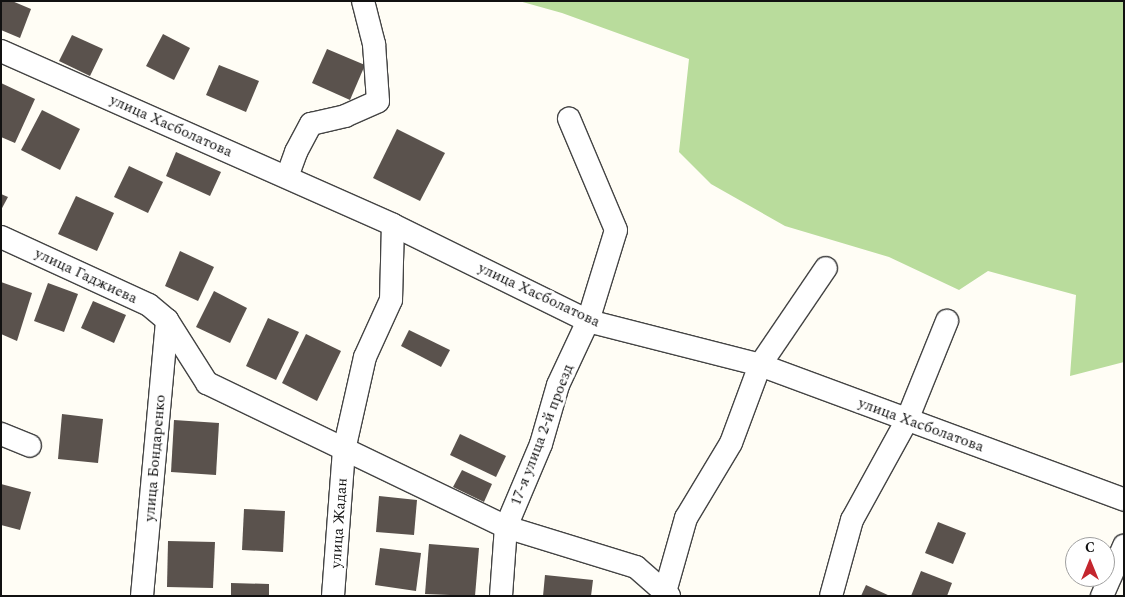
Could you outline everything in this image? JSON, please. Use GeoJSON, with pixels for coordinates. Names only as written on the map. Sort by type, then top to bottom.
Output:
{"type":"FeatureCollection","features":[{"type":"Feature","properties":{"kind":"street"},"geometry":{"type":"LineString","coordinates":[[287,177],[296,152],[311,124],[346,116],[378,101],[374,44],[361,4]]}},
{"type":"Feature","properties":{"kind":"street","name":"улица Хасболатова"},"geometry":{"type":"LineString","coordinates":[[1,51],[393,225],[588,321],[760,365],[1124,500]]}},
{"type":"Feature","properties":{"kind":"street","name":"17-я улица 2-й проезд"},"geometry":{"type":"LineString","coordinates":[[501,596],[506,527],[541,444],[558,386],[588,321],[616,230],[569,119]]}},
{"type":"Feature","properties":{"kind":"street","name":"улица Жадан"},"geometry":{"type":"LineString","coordinates":[[333,596],[344,450],[365,357],[391,300],[393,225]]}},
{"type":"Feature","properties":{"kind":"street","name":"улица Гаджиева"},"geometry":{"type":"LineString","coordinates":[[1,237],[149,305],[168,320]]}},
{"type":"Feature","properties":{"kind":"street"},"geometry":{"type":"LineString","coordinates":[[168,320],[207,384],[506,527],[636,567],[667,594],[686,518],[731,443],[760,365],[826,268]]}},
{"type":"Feature","properties":{"kind":"street","name":"улица Бондаренко"},"geometry":{"type":"LineString","coordinates":[[142,596],[168,320]]}},
{"type":"Feature","properties":{"kind":"street"},"geometry":{"type":"LineString","coordinates":[[831,596],[852,520],[907,420],[947,321]]}},
{"type":"Feature","properties":{"kind":"street"},"geometry":{"type":"LineString","coordinates":[[1,434],[30,446]]}},
{"type":"Feature","properties":{"kind":"street"},"geometry":{"type":"LineString","coordinates":[[1102,596],[1124,546]]}},
{"type":"Feature","properties":{"kind":"green space"},"geometry":{"type":"Polygon","coordinates":[[[519,1],[1124,1],[1124,362],[1070,376],[1076,295],[988,271],[959,290],[889,257],[785,226],[711,184],[679,152],[689,59],[562,13],[519,1]]]}},
{"type":"Feature","properties":{"kind":"building"},"geometry":{"type":"Polygon","coordinates":[[[1,1],[12,1],[31,9],[20,38],[1,30],[1,1]]]}},
{"type":"Feature","properties":{"kind":"building"},"geometry":{"type":"Polygon","coordinates":[[[163,34],[190,48],[174,80],[146,66],[163,34]]]}},
{"type":"Feature","properties":{"kind":"building"},"geometry":{"type":"Polygon","coordinates":[[[72,35],[103,49],[90,76],[59,61],[72,35]]]}},
{"type":"Feature","properties":{"kind":"building"},"geometry":{"type":"Polygon","coordinates":[[[327,49],[365,65],[350,100],[312,83],[327,49]]]}},
{"type":"Feature","properties":{"kind":"building"},"geometry":{"type":"Polygon","coordinates":[[[219,65],[259,81],[246,112],[206,95],[219,65]]]}},
{"type":"Feature","properties":{"kind":"building"},"geometry":{"type":"Polygon","coordinates":[[[1,83],[35,99],[15,143],[1,137],[1,83]]]}},
{"type":"Feature","properties":{"kind":"building"},"geometry":{"type":"Polygon","coordinates":[[[42,110],[80,129],[60,170],[21,150],[42,110]]]}},
{"type":"Feature","properties":{"kind":"building"},"geometry":{"type":"Polygon","coordinates":[[[397,129],[445,153],[420,201],[373,178],[397,129]]]}},
{"type":"Feature","properties":{"kind":"building"},"geometry":{"type":"Polygon","coordinates":[[[176,152],[221,172],[210,196],[166,176],[176,152]]]}},
{"type":"Feature","properties":{"kind":"building"},"geometry":{"type":"Polygon","coordinates":[[[129,166],[163,182],[148,213],[114,197],[129,166]]]}},
{"type":"Feature","properties":{"kind":"building"},"geometry":{"type":"Polygon","coordinates":[[[1,194],[8,197],[1,210],[1,194]]]}},
{"type":"Feature","properties":{"kind":"building"},"geometry":{"type":"Polygon","coordinates":[[[76,196],[114,213],[97,251],[58,234],[76,196]]]}},
{"type":"Feature","properties":{"kind":"building"},"geometry":{"type":"Polygon","coordinates":[[[180,251],[214,267],[198,301],[165,286],[180,251]]]}},
{"type":"Feature","properties":{"kind":"building"},"geometry":{"type":"Polygon","coordinates":[[[1,282],[32,293],[17,341],[1,334],[1,282]]]}},
{"type":"Feature","properties":{"kind":"building"},"geometry":{"type":"Polygon","coordinates":[[[48,283],[78,294],[64,332],[34,321],[48,283]]]}},
{"type":"Feature","properties":{"kind":"building"},"geometry":{"type":"Polygon","coordinates":[[[214,291],[247,308],[230,343],[196,327],[214,291]]]}},
{"type":"Feature","properties":{"kind":"building"},"geometry":{"type":"Polygon","coordinates":[[[93,301],[126,315],[114,343],[81,328],[93,301]]]}},
{"type":"Feature","properties":{"kind":"building"},"geometry":{"type":"Polygon","coordinates":[[[268,318],[299,332],[276,380],[246,366],[268,318]]]}},
{"type":"Feature","properties":{"kind":"building"},"geometry":{"type":"Polygon","coordinates":[[[409,330],[450,350],[441,367],[401,346],[409,330]]]}},
{"type":"Feature","properties":{"kind":"building"},"geometry":{"type":"Polygon","coordinates":[[[306,334],[341,351],[317,401],[282,383],[306,334]]]}},
{"type":"Feature","properties":{"kind":"building"},"geometry":{"type":"Polygon","coordinates":[[[62,414],[103,419],[98,463],[58,459],[62,414]]]}},
{"type":"Feature","properties":{"kind":"building"},"geometry":{"type":"Polygon","coordinates":[[[174,420],[219,423],[216,475],[171,472],[174,420]]]}},
{"type":"Feature","properties":{"kind":"building"},"geometry":{"type":"Polygon","coordinates":[[[460,434],[506,456],[496,477],[450,455],[460,434]]]}},
{"type":"Feature","properties":{"kind":"building"},"geometry":{"type":"Polygon","coordinates":[[[462,470],[492,484],[484,502],[453,487],[462,470]]]}},
{"type":"Feature","properties":{"kind":"building"},"geometry":{"type":"Polygon","coordinates":[[[1,484],[31,492],[20,530],[1,525],[1,484]]]}},
{"type":"Feature","properties":{"kind":"building"},"geometry":{"type":"Polygon","coordinates":[[[379,496],[417,500],[414,535],[376,532],[379,496]]]}},
{"type":"Feature","properties":{"kind":"building"},"geometry":{"type":"Polygon","coordinates":[[[244,509],[285,511],[283,552],[242,550],[244,509]]]}},
{"type":"Feature","properties":{"kind":"building"},"geometry":{"type":"Polygon","coordinates":[[[938,522],[966,533],[953,564],[925,553],[938,522]]]}},
{"type":"Feature","properties":{"kind":"building"},"geometry":{"type":"Polygon","coordinates":[[[168,541],[215,542],[213,588],[167,587],[168,541]]]}},
{"type":"Feature","properties":{"kind":"building"},"geometry":{"type":"Polygon","coordinates":[[[429,544],[479,548],[475,596],[425,594],[429,544]]]}},
{"type":"Feature","properties":{"kind":"building"},"geometry":{"type":"Polygon","coordinates":[[[380,548],[421,553],[416,591],[375,585],[380,548]]]}},
{"type":"Feature","properties":{"kind":"building"},"geometry":{"type":"Polygon","coordinates":[[[921,571],[952,583],[947,596],[911,596],[921,571]]]}},
{"type":"Feature","properties":{"kind":"building"},"geometry":{"type":"Polygon","coordinates":[[[545,575],[593,580],[591,596],[543,596],[545,575]]]}},
{"type":"Feature","properties":{"kind":"building"},"geometry":{"type":"Polygon","coordinates":[[[231,583],[269,584],[269,596],[231,596],[231,583]]]}},
{"type":"Feature","properties":{"kind":"building"},"geometry":{"type":"Polygon","coordinates":[[[866,585],[890,596],[861,596],[866,585]]]}}]}
